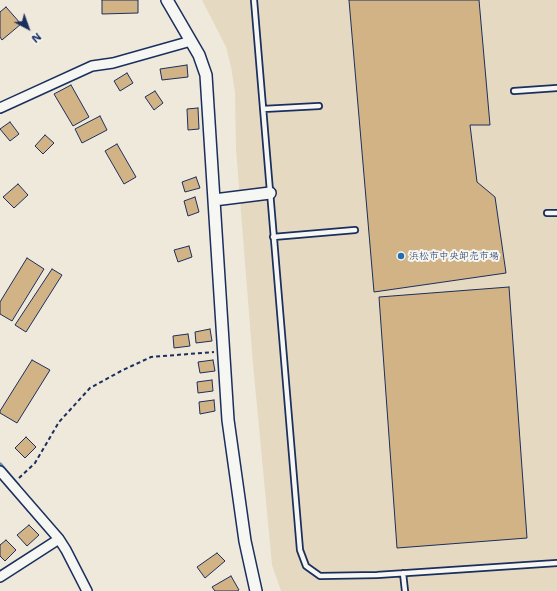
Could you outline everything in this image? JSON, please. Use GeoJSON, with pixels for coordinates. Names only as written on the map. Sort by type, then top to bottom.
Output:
{"type":"FeatureCollection","features":[{"type":"Feature","properties":{"kind":"street"},"geometry":{"type":"LineString","coordinates":[[166,0],[199,55],[206,75],[228,420],[245,541],[256,591]]}},
{"type":"Feature","properties":{"kind":"street"},"geometry":{"type":"LineString","coordinates":[[0,108],[92,66],[113,64],[191,41]]}},
{"type":"Feature","properties":{"kind":"street"},"geometry":{"type":"LineString","coordinates":[[214,200],[270,193]]}},
{"type":"Feature","properties":{"kind":"street"},"geometry":{"type":"LineString","coordinates":[[0,471],[59,539],[87,591]]}},
{"type":"Feature","properties":{"kind":"street"},"geometry":{"type":"LineString","coordinates":[[0,577],[59,539]]}},
{"type":"Feature","properties":{"kind":"lane"},"geometry":{"type":"LineString","coordinates":[[254,0],[300,550],[306,566],[320,576],[377,575],[557,562]]}},
{"type":"Feature","properties":{"kind":"lane"},"geometry":{"type":"LineString","coordinates":[[514,91],[557,88]]}},
{"type":"Feature","properties":{"kind":"lane"},"geometry":{"type":"LineString","coordinates":[[263,109],[319,106]]}},
{"type":"Feature","properties":{"kind":"lane"},"geometry":{"type":"LineString","coordinates":[[547,213],[557,212]]}},
{"type":"Feature","properties":{"kind":"lane"},"geometry":{"type":"LineString","coordinates":[[273,237],[356,230]]}},
{"type":"Feature","properties":{"kind":"lane"},"geometry":{"type":"LineString","coordinates":[[403,573],[405,591]]}},
{"type":"Feature","properties":{"kind":"path"},"geometry":{"type":"LineString","coordinates":[[12,485],[34,463],[58,422],[90,388],[151,357],[223,351]]}},
{"type":"Feature","properties":{"kind":"shaded area","name":"浜松市中央卸売市場"},"geometry":{"type":"Polygon","coordinates":[[[202,0],[557,0],[557,591],[281,591],[272,565],[253,364],[236,149],[235,92],[226,47],[202,0]]]}},
{"type":"Feature","properties":{"kind":"building"},"geometry":{"type":"Polygon","coordinates":[[[102,0],[138,0],[138,13],[102,14],[102,0]]]}},
{"type":"Feature","properties":{"kind":"building"},"geometry":{"type":"Polygon","coordinates":[[[349,0],[479,0],[490,125],[470,125],[477,182],[495,197],[506,273],[374,292],[349,0]]]}},
{"type":"Feature","properties":{"kind":"building"},"geometry":{"type":"Polygon","coordinates":[[[6,7],[21,24],[2,40],[0,37],[0,12],[6,7]]]}},
{"type":"Feature","properties":{"kind":"building"},"geometry":{"type":"Polygon","coordinates":[[[187,65],[188,77],[162,80],[160,69],[187,65]]]}},
{"type":"Feature","properties":{"kind":"building"},"geometry":{"type":"Polygon","coordinates":[[[127,73],[133,83],[120,91],[114,81],[127,73]]]}},
{"type":"Feature","properties":{"kind":"building"},"geometry":{"type":"Polygon","coordinates":[[[71,85],[89,117],[73,126],[54,94],[71,85]]]}},
{"type":"Feature","properties":{"kind":"building"},"geometry":{"type":"Polygon","coordinates":[[[155,91],[163,103],[154,110],[145,97],[155,91]]]}},
{"type":"Feature","properties":{"kind":"building"},"geometry":{"type":"Polygon","coordinates":[[[198,108],[199,129],[188,130],[187,109],[198,108]]]}},
{"type":"Feature","properties":{"kind":"building"},"geometry":{"type":"Polygon","coordinates":[[[100,116],[107,130],[82,143],[75,129],[100,116]]]}},
{"type":"Feature","properties":{"kind":"building"},"geometry":{"type":"Polygon","coordinates":[[[10,122],[19,134],[10,141],[0,129],[10,122]]]}},
{"type":"Feature","properties":{"kind":"building"},"geometry":{"type":"Polygon","coordinates":[[[45,135],[54,143],[43,154],[35,146],[45,135]]]}},
{"type":"Feature","properties":{"kind":"building"},"geometry":{"type":"Polygon","coordinates":[[[117,144],[136,177],[124,184],[105,151],[117,144]]]}},
{"type":"Feature","properties":{"kind":"building"},"geometry":{"type":"Polygon","coordinates":[[[196,177],[200,188],[185,192],[182,182],[196,177]]]}},
{"type":"Feature","properties":{"kind":"building"},"geometry":{"type":"Polygon","coordinates":[[[18,184],[28,195],[14,208],[3,197],[18,184]]]}},
{"type":"Feature","properties":{"kind":"building"},"geometry":{"type":"Polygon","coordinates":[[[195,197],[199,212],[188,216],[184,201],[195,197]]]}},
{"type":"Feature","properties":{"kind":"building"},"geometry":{"type":"Polygon","coordinates":[[[189,246],[192,257],[178,262],[174,250],[189,246]]]}},
{"type":"Feature","properties":{"kind":"building"},"geometry":{"type":"Polygon","coordinates":[[[27,258],[44,269],[12,321],[0,314],[0,302],[27,258]]]}},
{"type":"Feature","properties":{"kind":"building"},"geometry":{"type":"Polygon","coordinates":[[[52,269],[62,275],[26,332],[15,325],[52,269]]]}},
{"type":"Feature","properties":{"kind":"building"},"geometry":{"type":"Polygon","coordinates":[[[509,287],[527,538],[397,548],[379,297],[509,287]]]}},
{"type":"Feature","properties":{"kind":"building"},"geometry":{"type":"Polygon","coordinates":[[[210,329],[212,341],[196,343],[195,332],[210,329]]]}},
{"type":"Feature","properties":{"kind":"building"},"geometry":{"type":"Polygon","coordinates":[[[188,334],[190,346],[174,348],[173,336],[188,334]]]}},
{"type":"Feature","properties":{"kind":"building"},"geometry":{"type":"Polygon","coordinates":[[[32,360],[50,370],[17,423],[0,413],[0,411],[32,360]]]}},
{"type":"Feature","properties":{"kind":"building"},"geometry":{"type":"Polygon","coordinates":[[[213,360],[215,371],[200,373],[198,362],[213,360]]]}},
{"type":"Feature","properties":{"kind":"building"},"geometry":{"type":"Polygon","coordinates":[[[212,380],[213,391],[198,393],[197,382],[212,380]]]}},
{"type":"Feature","properties":{"kind":"building"},"geometry":{"type":"Polygon","coordinates":[[[214,400],[215,411],[200,414],[199,402],[214,400]]]}},
{"type":"Feature","properties":{"kind":"building"},"geometry":{"type":"Polygon","coordinates":[[[26,437],[36,447],[25,458],[15,448],[26,437]]]}},
{"type":"Feature","properties":{"kind":"building"},"geometry":{"type":"Polygon","coordinates":[[[29,525],[39,535],[27,546],[17,535],[29,525]]]}},
{"type":"Feature","properties":{"kind":"building"},"geometry":{"type":"Polygon","coordinates":[[[6,540],[16,550],[5,561],[0,556],[0,545],[6,540]]]}},
{"type":"Feature","properties":{"kind":"building"},"geometry":{"type":"Polygon","coordinates":[[[217,553],[225,561],[205,578],[197,567],[217,553]]]}},
{"type":"Feature","properties":{"kind":"building"},"geometry":{"type":"Polygon","coordinates":[[[231,576],[239,590],[215,591],[212,587],[231,576]]]}},
{"type":"Feature","properties":{"kind":"waterway"},"geometry":{"type":"LineString","coordinates":[[0,464],[18,485]]}},
{"type":"Feature","properties":{"kind":"place","name":"浜松市中央卸売市場"},"geometry":{"type":"Point","coordinates":[401,256]}}]}
